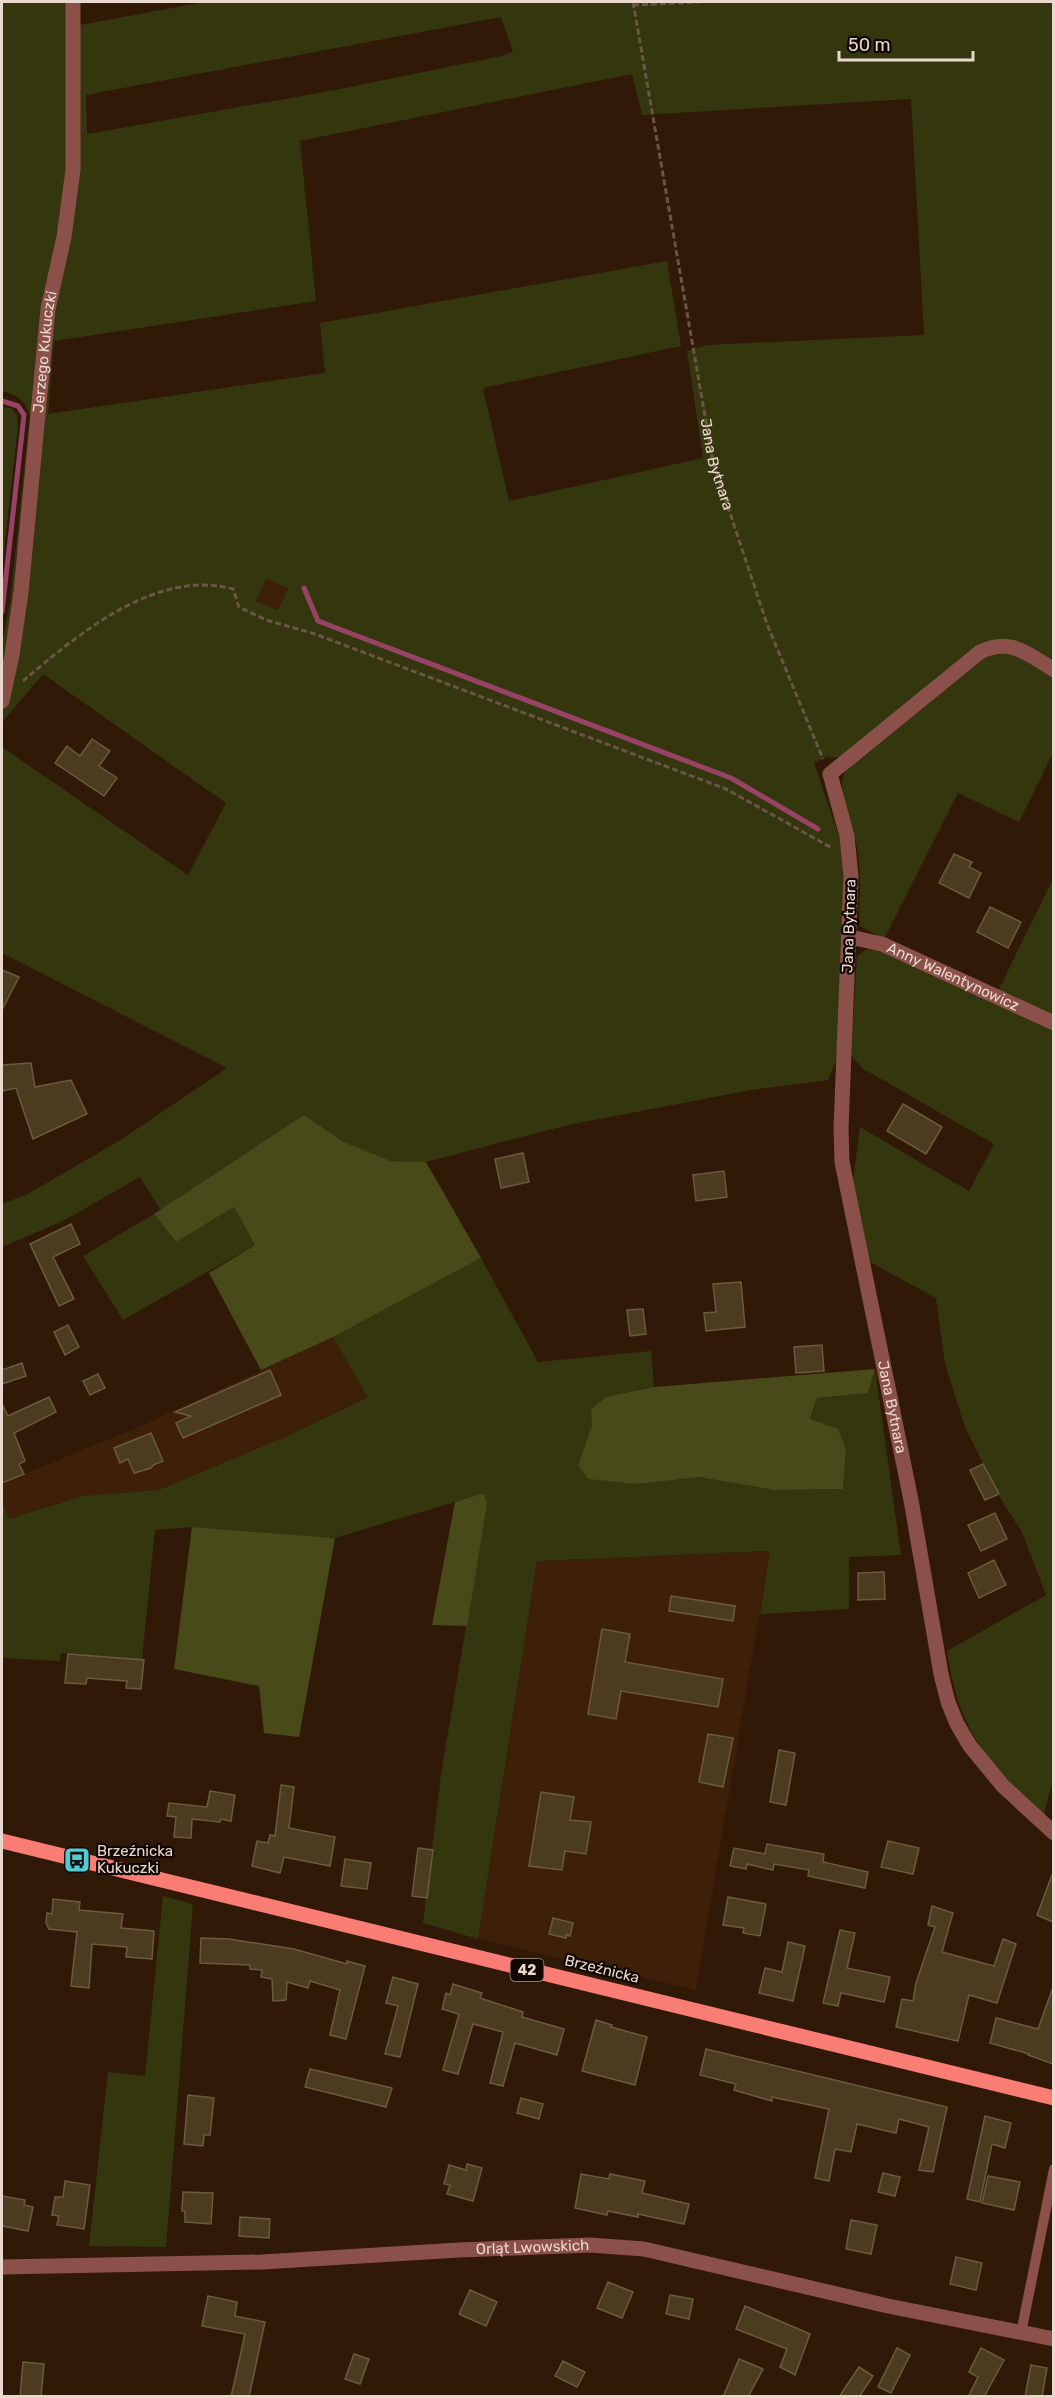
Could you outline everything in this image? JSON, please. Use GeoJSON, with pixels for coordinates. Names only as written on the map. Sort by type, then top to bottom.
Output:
{"type":"FeatureCollection","features":[{"type":"Feature","properties":{"kind":"main road","name":"Brzeźnicka"},"geometry":{"type":"LineString","coordinates":[[2,1841],[1053,2098]]}},
{"type":"Feature","properties":{"kind":"street","name":"Jerzego Kukuczki"},"geometry":{"type":"LineString","coordinates":[[2,699],[12,655],[21,592],[48,309],[64,237],[73,170],[73,2]]}},
{"type":"Feature","properties":{"kind":"street"},"geometry":{"type":"LineString","coordinates":[[830,774],[980,652],[1008,645],[1018,648],[1053,670]]}},
{"type":"Feature","properties":{"kind":"street","name":"Jana Bytnara"},"geometry":{"type":"LineString","coordinates":[[830,774],[847,836],[850,857],[850,936],[841,1128],[843,1162],[911,1500],[941,1674],[957,1724],[970,1746],[1003,1786],[1053,1833]]}},
{"type":"Feature","properties":{"kind":"street","name":"Anny Walentynowicz"},"geometry":{"type":"LineString","coordinates":[[850,936],[882,944],[1053,1023]]}},
{"type":"Feature","properties":{"kind":"street","name":"Orląt Lwowskich"},"geometry":{"type":"LineString","coordinates":[[2,2266],[262,2262],[590,2245],[644,2249],[888,2306],[1053,2339]]}},
{"type":"Feature","properties":{"kind":"lane"},"geometry":{"type":"LineString","coordinates":[[1021,2333],[1053,2169]]}},
{"type":"Feature","properties":{"kind":"path"},"geometry":{"type":"LineString","coordinates":[[633,3],[699,2]]}},
{"type":"Feature","properties":{"kind":"path","name":"Jana Bytnara"},"geometry":{"type":"LineString","coordinates":[[633,3],[713,462],[767,624],[830,774]]}},
{"type":"Feature","properties":{"kind":"path"},"geometry":{"type":"LineString","coordinates":[[2,699],[88,627],[118,610],[183,586],[213,584],[232,589],[239,607],[266,620],[312,633],[726,789],[850,857]]}},
{"type":"Feature","properties":{"kind":"shaded area"},"geometry":{"type":"Polygon","coordinates":[[[266,579],[288,588],[278,610],[256,600],[266,579]]]}},
{"type":"Feature","properties":{"kind":"shaded area"},"geometry":{"type":"Polygon","coordinates":[[[333,1337],[368,1396],[287,1436],[159,1490],[82,1496],[9,1519],[2,1499],[2,1483],[141,1426],[333,1337]]]}},
{"type":"Feature","properties":{"kind":"shaded area"},"geometry":{"type":"Polygon","coordinates":[[[770,1551],[696,1990],[478,1939],[537,1561],[770,1551]]]}},
{"type":"Feature","properties":{"kind":"green space"},"geometry":{"type":"Polygon","coordinates":[[[2,2],[79,2],[80,25],[204,2],[1053,2],[1053,663],[1010,640],[839,757],[827,756],[814,763],[845,854],[838,1056],[828,1080],[751,1090],[568,1125],[426,1162],[391,1161],[344,1142],[304,1115],[161,1211],[140,1177],[65,1220],[2,1247],[2,1204],[28,1194],[122,1139],[227,1068],[2,953],[2,747],[188,875],[226,803],[43,674],[2,722],[2,644],[10,603],[30,416],[20,399],[2,391],[2,2]],[[501,17],[86,95],[87,134],[330,91],[502,56],[513,52],[501,17]],[[632,74],[300,141],[316,301],[54,341],[48,414],[325,373],[320,323],[667,261],[681,346],[483,388],[509,501],[703,458],[687,351],[707,345],[924,335],[911,99],[642,115],[632,74]],[[266,579],[256,601],[278,610],[288,588],[266,579]]]}},
{"type":"Feature","properties":{"kind":"green space"},"geometry":{"type":"Polygon","coordinates":[[[2,407],[11,408],[17,415],[18,427],[2,568],[2,407]]]}},
{"type":"Feature","properties":{"kind":"green space"},"geometry":{"type":"Polygon","coordinates":[[[1011,652],[1053,676],[1053,753],[1019,822],[958,793],[884,939],[860,926],[859,860],[853,827],[842,791],[844,774],[848,765],[985,656],[1011,652]]]}},
{"type":"Feature","properties":{"kind":"green space"},"geometry":{"type":"Polygon","coordinates":[[[1053,879],[1053,1017],[998,991],[1053,879]]]}},
{"type":"Feature","properties":{"kind":"green space"},"geometry":{"type":"Polygon","coordinates":[[[869,948],[879,949],[1053,1029],[1054,1775],[1044,1815],[1006,1779],[978,1743],[967,1724],[959,1702],[947,1651],[1046,1595],[1022,1532],[1002,1501],[965,1427],[945,1364],[936,1298],[870,1262],[853,1181],[860,1127],[969,1191],[994,1144],[862,1068],[851,1055],[857,956],[869,948]]]}},
{"type":"Feature","properties":{"kind":"green space"},"geometry":{"type":"Polygon","coordinates":[[[304,1115],[344,1142],[391,1161],[426,1162],[481,1258],[333,1337],[261,1370],[209,1273],[255,1245],[234,1207],[176,1242],[154,1214],[304,1115]]]}},
{"type":"Feature","properties":{"kind":"green space"},"geometry":{"type":"Polygon","coordinates":[[[234,1207],[255,1245],[123,1320],[83,1256],[154,1214],[176,1242],[234,1207]]]}},
{"type":"Feature","properties":{"kind":"green space"},"geometry":{"type":"Polygon","coordinates":[[[481,1258],[538,1362],[651,1351],[654,1387],[606,1397],[591,1409],[592,1425],[578,1466],[637,1484],[700,1477],[774,1490],[843,1489],[846,1449],[838,1429],[810,1420],[817,1398],[868,1393],[875,1369],[901,1555],[849,1557],[849,1609],[760,1614],[770,1551],[537,1561],[478,1939],[423,1923],[441,1774],[487,1504],[484,1493],[335,1538],[192,1527],[155,1530],[142,1660],[61,1653],[60,1661],[2,1658],[2,1499],[9,1519],[82,1496],[159,1490],[287,1436],[368,1397],[333,1337],[481,1258]]]}},
{"type":"Feature","properties":{"kind":"green space"},"geometry":{"type":"Polygon","coordinates":[[[875,1369],[868,1393],[817,1398],[810,1419],[838,1429],[846,1449],[843,1489],[774,1490],[700,1477],[637,1484],[589,1479],[578,1466],[592,1425],[591,1409],[606,1397],[654,1387],[875,1369]]]}},
{"type":"Feature","properties":{"kind":"green space"},"geometry":{"type":"Polygon","coordinates":[[[484,1493],[487,1504],[467,1626],[432,1625],[455,1502],[484,1493]]]}},
{"type":"Feature","properties":{"kind":"green space"},"geometry":{"type":"Polygon","coordinates":[[[192,1527],[335,1538],[299,1737],[264,1733],[259,1686],[174,1669],[192,1527]]]}},
{"type":"Feature","properties":{"kind":"green space"},"geometry":{"type":"Polygon","coordinates":[[[163,1896],[193,1904],[166,2247],[89,2246],[108,2072],[145,2076],[163,1896]]]}},
{"type":"Feature","properties":{"kind":"building"},"geometry":{"type":"Polygon","coordinates":[[[92,739],[110,751],[99,766],[117,778],[104,796],[55,763],[67,746],[80,756],[92,739]]]}},
{"type":"Feature","properties":{"kind":"building"},"geometry":{"type":"Polygon","coordinates":[[[954,854],[972,862],[969,867],[981,873],[969,898],[939,883],[954,854]]]}},
{"type":"Feature","properties":{"kind":"building"},"geometry":{"type":"Polygon","coordinates":[[[990,907],[1021,922],[1008,948],[977,932],[990,907]]]}},
{"type":"Feature","properties":{"kind":"building"},"geometry":{"type":"Polygon","coordinates":[[[2,970],[19,977],[2,1010],[2,970]]]}},
{"type":"Feature","properties":{"kind":"building"},"geometry":{"type":"Polygon","coordinates":[[[31,1063],[35,1087],[71,1080],[87,1114],[33,1139],[16,1088],[2,1091],[2,1065],[31,1063]]]}},
{"type":"Feature","properties":{"kind":"building"},"geometry":{"type":"Polygon","coordinates":[[[903,1104],[942,1127],[926,1154],[887,1131],[903,1104]]]}},
{"type":"Feature","properties":{"kind":"building"},"geometry":{"type":"Polygon","coordinates":[[[523,1153],[529,1182],[501,1188],[495,1159],[523,1153]]]}},
{"type":"Feature","properties":{"kind":"building"},"geometry":{"type":"Polygon","coordinates":[[[724,1171],[727,1197],[696,1201],[693,1175],[724,1171]]]}},
{"type":"Feature","properties":{"kind":"building"},"geometry":{"type":"Polygon","coordinates":[[[71,1224],[80,1244],[53,1257],[74,1299],[59,1306],[30,1244],[71,1224]]]}},
{"type":"Feature","properties":{"kind":"building"},"geometry":{"type":"Polygon","coordinates":[[[741,1282],[745,1327],[706,1331],[704,1313],[716,1312],[713,1284],[741,1282]]]}},
{"type":"Feature","properties":{"kind":"building"},"geometry":{"type":"Polygon","coordinates":[[[643,1309],[646,1334],[630,1336],[627,1310],[643,1309]]]}},
{"type":"Feature","properties":{"kind":"building"},"geometry":{"type":"Polygon","coordinates":[[[68,1325],[79,1347],[65,1355],[54,1332],[68,1325]]]}},
{"type":"Feature","properties":{"kind":"building"},"geometry":{"type":"Polygon","coordinates":[[[822,1345],[824,1371],[796,1373],[794,1347],[822,1345]]]}},
{"type":"Feature","properties":{"kind":"building"},"geometry":{"type":"Polygon","coordinates":[[[22,1363],[26,1376],[2,1384],[2,1370],[22,1363]]]}},
{"type":"Feature","properties":{"kind":"building"},"geometry":{"type":"Polygon","coordinates":[[[270,1370],[281,1395],[183,1438],[176,1423],[191,1416],[175,1412],[270,1370]]]}},
{"type":"Feature","properties":{"kind":"building"},"geometry":{"type":"Polygon","coordinates":[[[98,1374],[105,1388],[90,1395],[83,1381],[98,1374]]]}},
{"type":"Feature","properties":{"kind":"building"},"geometry":{"type":"Polygon","coordinates":[[[49,1397],[56,1412],[14,1433],[25,1461],[19,1464],[24,1474],[2,1483],[2,1404],[8,1416],[49,1397]]]}},
{"type":"Feature","properties":{"kind":"building"},"geometry":{"type":"Polygon","coordinates":[[[151,1433],[163,1461],[151,1468],[134,1473],[128,1459],[120,1463],[114,1448],[151,1433]]]}},
{"type":"Feature","properties":{"kind":"building"},"geometry":{"type":"Polygon","coordinates":[[[983,1464],[999,1494],[985,1500],[970,1470],[983,1464]]]}},
{"type":"Feature","properties":{"kind":"building"},"geometry":{"type":"Polygon","coordinates":[[[995,1513],[1007,1539],[981,1551],[968,1525],[995,1513]]]}},
{"type":"Feature","properties":{"kind":"building"},"geometry":{"type":"Polygon","coordinates":[[[994,1560],[1006,1585],[979,1598],[968,1573],[994,1560]]]}},
{"type":"Feature","properties":{"kind":"building"},"geometry":{"type":"Polygon","coordinates":[[[884,1572],[885,1599],[858,1600],[858,1573],[884,1572]]]}},
{"type":"Feature","properties":{"kind":"building"},"geometry":{"type":"Polygon","coordinates":[[[671,1596],[735,1606],[733,1621],[669,1611],[671,1596]]]}},
{"type":"Feature","properties":{"kind":"building"},"geometry":{"type":"Polygon","coordinates":[[[602,1629],[630,1634],[625,1662],[723,1679],[718,1707],[621,1691],[616,1719],[588,1714],[602,1629]]]}},
{"type":"Feature","properties":{"kind":"building"},"geometry":{"type":"Polygon","coordinates":[[[68,1654],[144,1660],[141,1689],[126,1688],[127,1681],[87,1678],[86,1684],[65,1683],[68,1654]]]}},
{"type":"Feature","properties":{"kind":"building"},"geometry":{"type":"Polygon","coordinates":[[[708,1734],[733,1738],[723,1787],[699,1782],[708,1734]]]}},
{"type":"Feature","properties":{"kind":"building"},"geometry":{"type":"Polygon","coordinates":[[[779,1750],[795,1753],[786,1805],[770,1802],[779,1750]]]}},
{"type":"Feature","properties":{"kind":"building"},"geometry":{"type":"Polygon","coordinates":[[[281,1785],[294,1787],[289,1828],[335,1837],[330,1866],[284,1857],[280,1873],[252,1866],[257,1841],[268,1843],[270,1835],[275,1836],[281,1785]]]}},
{"type":"Feature","properties":{"kind":"building"},"geometry":{"type":"Polygon","coordinates":[[[210,1791],[235,1795],[231,1821],[192,1819],[191,1838],[174,1837],[176,1817],[167,1816],[169,1803],[207,1807],[210,1791]]]}},
{"type":"Feature","properties":{"kind":"building"},"geometry":{"type":"Polygon","coordinates":[[[541,1792],[574,1797],[570,1820],[591,1822],[586,1854],[565,1851],[562,1870],[529,1866],[541,1792]]]}},
{"type":"Feature","properties":{"kind":"building"},"geometry":{"type":"Polygon","coordinates":[[[888,1841],[919,1848],[913,1874],[881,1867],[888,1841]]]}},
{"type":"Feature","properties":{"kind":"building"},"geometry":{"type":"Polygon","coordinates":[[[767,1844],[824,1854],[823,1862],[868,1872],[865,1888],[808,1876],[809,1870],[774,1864],[773,1870],[747,1864],[746,1869],[730,1866],[734,1848],[765,1854],[767,1844]]]}},
{"type":"Feature","properties":{"kind":"building"},"geometry":{"type":"Polygon","coordinates":[[[418,1848],[433,1850],[427,1898],[412,1896],[418,1848]]]}},
{"type":"Feature","properties":{"kind":"building"},"geometry":{"type":"Polygon","coordinates":[[[345,1859],[371,1863],[367,1889],[341,1886],[345,1859]]]}},
{"type":"Feature","properties":{"kind":"building"},"geometry":{"type":"Polygon","coordinates":[[[1053,1875],[1053,1922],[1037,1915],[1053,1875]]]}},
{"type":"Feature","properties":{"kind":"building"},"geometry":{"type":"Polygon","coordinates":[[[728,1897],[766,1904],[760,1936],[743,1933],[744,1928],[723,1925],[728,1897]]]}},
{"type":"Feature","properties":{"kind":"building"},"geometry":{"type":"Polygon","coordinates":[[[53,1899],[80,1902],[79,1910],[123,1914],[121,1928],[154,1931],[152,1959],[126,1957],[127,1947],[92,1944],[89,1988],[71,1986],[77,1932],[49,1929],[46,1923],[47,1913],[52,1914],[53,1899]]]}},
{"type":"Feature","properties":{"kind":"building"},"geometry":{"type":"Polygon","coordinates":[[[932,1906],[953,1913],[942,1952],[994,1966],[1003,1939],[1016,1944],[997,2003],[969,1995],[958,2041],[896,2027],[902,1999],[913,2001],[916,1983],[935,1927],[928,1925],[932,1906]]]}},
{"type":"Feature","properties":{"kind":"building"},"geometry":{"type":"Polygon","coordinates":[[[553,1918],[573,1923],[570,1936],[566,1935],[566,1938],[549,1934],[553,1918]]]}},
{"type":"Feature","properties":{"kind":"building"},"geometry":{"type":"Polygon","coordinates":[[[840,1930],[855,1933],[847,1968],[890,1977],[884,2002],[841,1993],[838,2006],[823,2003],[840,1930]]]}},
{"type":"Feature","properties":{"kind":"building"},"geometry":{"type":"Polygon","coordinates":[[[201,1938],[229,1939],[294,1949],[347,1964],[347,1961],[365,1966],[346,2039],[330,2035],[340,1990],[310,1981],[308,1988],[287,1982],[286,2000],[273,2001],[272,1979],[261,1977],[262,1970],[250,1969],[250,1965],[200,1963],[201,1938]]]}},
{"type":"Feature","properties":{"kind":"building"},"geometry":{"type":"Polygon","coordinates":[[[788,1942],[805,1946],[793,2001],[759,1993],[765,1968],[782,1972],[788,1942]]]}},
{"type":"Feature","properties":{"kind":"building"},"geometry":{"type":"Polygon","coordinates":[[[393,1977],[418,1984],[400,2057],[385,2054],[398,2006],[386,2003],[393,1977]]]}},
{"type":"Feature","properties":{"kind":"building"},"geometry":{"type":"Polygon","coordinates":[[[453,1984],[482,1993],[480,1998],[523,2012],[522,2017],[564,2029],[557,2055],[515,2043],[503,2086],[490,2083],[503,2032],[473,2024],[458,2074],[443,2070],[459,2014],[442,2009],[446,1993],[450,1995],[453,1984]]]}},
{"type":"Feature","properties":{"kind":"building"},"geometry":{"type":"Polygon","coordinates":[[[1052,1990],[1053,2064],[1029,2054],[990,2043],[996,2018],[1038,2029],[1052,1990]]]}},
{"type":"Feature","properties":{"kind":"building"},"geometry":{"type":"Polygon","coordinates":[[[596,2020],[612,2025],[611,2027],[647,2037],[635,2085],[582,2071],[596,2020]]]}},
{"type":"Feature","properties":{"kind":"building"},"geometry":{"type":"Polygon","coordinates":[[[706,2049],[947,2107],[933,2172],[919,2170],[929,2127],[899,2119],[896,2133],[857,2124],[851,2152],[835,2149],[829,2181],[815,2178],[829,2109],[772,2097],[772,2101],[734,2090],[736,2084],[700,2075],[706,2049]]]}},
{"type":"Feature","properties":{"kind":"building"},"geometry":{"type":"Polygon","coordinates":[[[310,2069],[392,2088],[386,2107],[305,2087],[310,2069]]]}},
{"type":"Feature","properties":{"kind":"building"},"geometry":{"type":"Polygon","coordinates":[[[188,2095],[214,2098],[210,2135],[204,2135],[203,2146],[184,2144],[188,2095]]]}},
{"type":"Feature","properties":{"kind":"building"},"geometry":{"type":"Polygon","coordinates":[[[521,2098],[543,2104],[539,2119],[517,2113],[521,2098]]]}},
{"type":"Feature","properties":{"kind":"building"},"geometry":{"type":"Polygon","coordinates":[[[985,2116],[1011,2123],[1005,2148],[992,2144],[980,2202],[967,2199],[985,2116]]]}},
{"type":"Feature","properties":{"kind":"building"},"geometry":{"type":"Polygon","coordinates":[[[467,2164],[482,2168],[473,2201],[447,2194],[450,2185],[444,2184],[449,2165],[466,2170],[467,2164]]]}},
{"type":"Feature","properties":{"kind":"building"},"geometry":{"type":"Polygon","coordinates":[[[883,2173],[900,2177],[895,2196],[878,2192],[883,2173]]]}},
{"type":"Feature","properties":{"kind":"building"},"geometry":{"type":"Polygon","coordinates":[[[581,2174],[609,2179],[610,2174],[645,2181],[642,2193],[689,2204],[684,2224],[638,2214],[638,2217],[608,2211],[607,2215],[575,2208],[581,2174]]]}},
{"type":"Feature","properties":{"kind":"building"},"geometry":{"type":"Polygon","coordinates":[[[988,2176],[1020,2182],[1014,2210],[982,2203],[988,2176]]]}},
{"type":"Feature","properties":{"kind":"building"},"geometry":{"type":"Polygon","coordinates":[[[65,2181],[90,2185],[84,2229],[57,2225],[59,2216],[52,2215],[55,2197],[63,2197],[65,2181]]]}},
{"type":"Feature","properties":{"kind":"building"},"geometry":{"type":"Polygon","coordinates":[[[183,2192],[213,2193],[211,2224],[185,2222],[185,2211],[182,2211],[183,2192]]]}},
{"type":"Feature","properties":{"kind":"building"},"geometry":{"type":"Polygon","coordinates":[[[2,2196],[25,2200],[24,2205],[33,2207],[28,2231],[2,2226],[2,2196]]]}},
{"type":"Feature","properties":{"kind":"building"},"geometry":{"type":"Polygon","coordinates":[[[240,2217],[270,2219],[269,2238],[239,2236],[240,2217]]]}},
{"type":"Feature","properties":{"kind":"building"},"geometry":{"type":"Polygon","coordinates":[[[851,2220],[877,2225],[871,2254],[846,2249],[851,2220]]]}},
{"type":"Feature","properties":{"kind":"building"},"geometry":{"type":"Polygon","coordinates":[[[956,2257],[982,2263],[976,2290],[950,2284],[956,2257]]]}},
{"type":"Feature","properties":{"kind":"building"},"geometry":{"type":"Polygon","coordinates":[[[608,2282],[633,2292],[622,2318],[597,2308],[608,2282]]]}},
{"type":"Feature","properties":{"kind":"building"},"geometry":{"type":"Polygon","coordinates":[[[470,2290],[497,2302],[486,2326],[459,2314],[470,2290]]]}},
{"type":"Feature","properties":{"kind":"building"},"geometry":{"type":"Polygon","coordinates":[[[670,2295],[693,2299],[689,2319],[666,2314],[670,2295]]]}},
{"type":"Feature","properties":{"kind":"building"},"geometry":{"type":"Polygon","coordinates":[[[208,2296],[237,2302],[235,2316],[265,2322],[249,2397],[231,2397],[245,2334],[202,2326],[208,2296]]]}},
{"type":"Feature","properties":{"kind":"building"},"geometry":{"type":"Polygon","coordinates":[[[745,2306],[810,2334],[795,2375],[780,2367],[787,2349],[736,2329],[745,2306]]]}},
{"type":"Feature","properties":{"kind":"building"},"geometry":{"type":"Polygon","coordinates":[[[897,2348],[910,2355],[891,2393],[878,2387],[897,2348]]]}},
{"type":"Feature","properties":{"kind":"building"},"geometry":{"type":"Polygon","coordinates":[[[981,2348],[1004,2360],[984,2397],[968,2397],[978,2377],[969,2372],[981,2348]]]}},
{"type":"Feature","properties":{"kind":"building"},"geometry":{"type":"Polygon","coordinates":[[[354,2354],[369,2359],[360,2384],[345,2379],[354,2354]]]}},
{"type":"Feature","properties":{"kind":"building"},"geometry":{"type":"Polygon","coordinates":[[[739,2359],[763,2369],[748,2397],[723,2397],[739,2359]]]}},
{"type":"Feature","properties":{"kind":"building"},"geometry":{"type":"Polygon","coordinates":[[[563,2361],[585,2372],[577,2387],[555,2376],[563,2361]]]}},
{"type":"Feature","properties":{"kind":"building"},"geometry":{"type":"Polygon","coordinates":[[[23,2362],[44,2364],[41,2397],[20,2397],[23,2362]]]}},
{"type":"Feature","properties":{"kind":"building"},"geometry":{"type":"Polygon","coordinates":[[[1031,2365],[1047,2368],[1042,2397],[1025,2397],[1031,2365]]]}},
{"type":"Feature","properties":{"kind":"building"},"geometry":{"type":"Polygon","coordinates":[[[859,2367],[873,2376],[859,2397],[839,2397],[859,2367]]]}},
{"type":"Feature","properties":{"kind":"waterway"},"geometry":{"type":"LineString","coordinates":[[2,401],[18,406],[24,415],[2,612]]}},
{"type":"Feature","properties":{"kind":"waterway"},"geometry":{"type":"LineString","coordinates":[[304,588],[318,621],[731,778],[818,829]]}},
{"type":"Feature","properties":{"kind":"place","name":"Brzeźnicka Kukuczki"},"geometry":{"type":"Point","coordinates":[77,1860]}}]}
